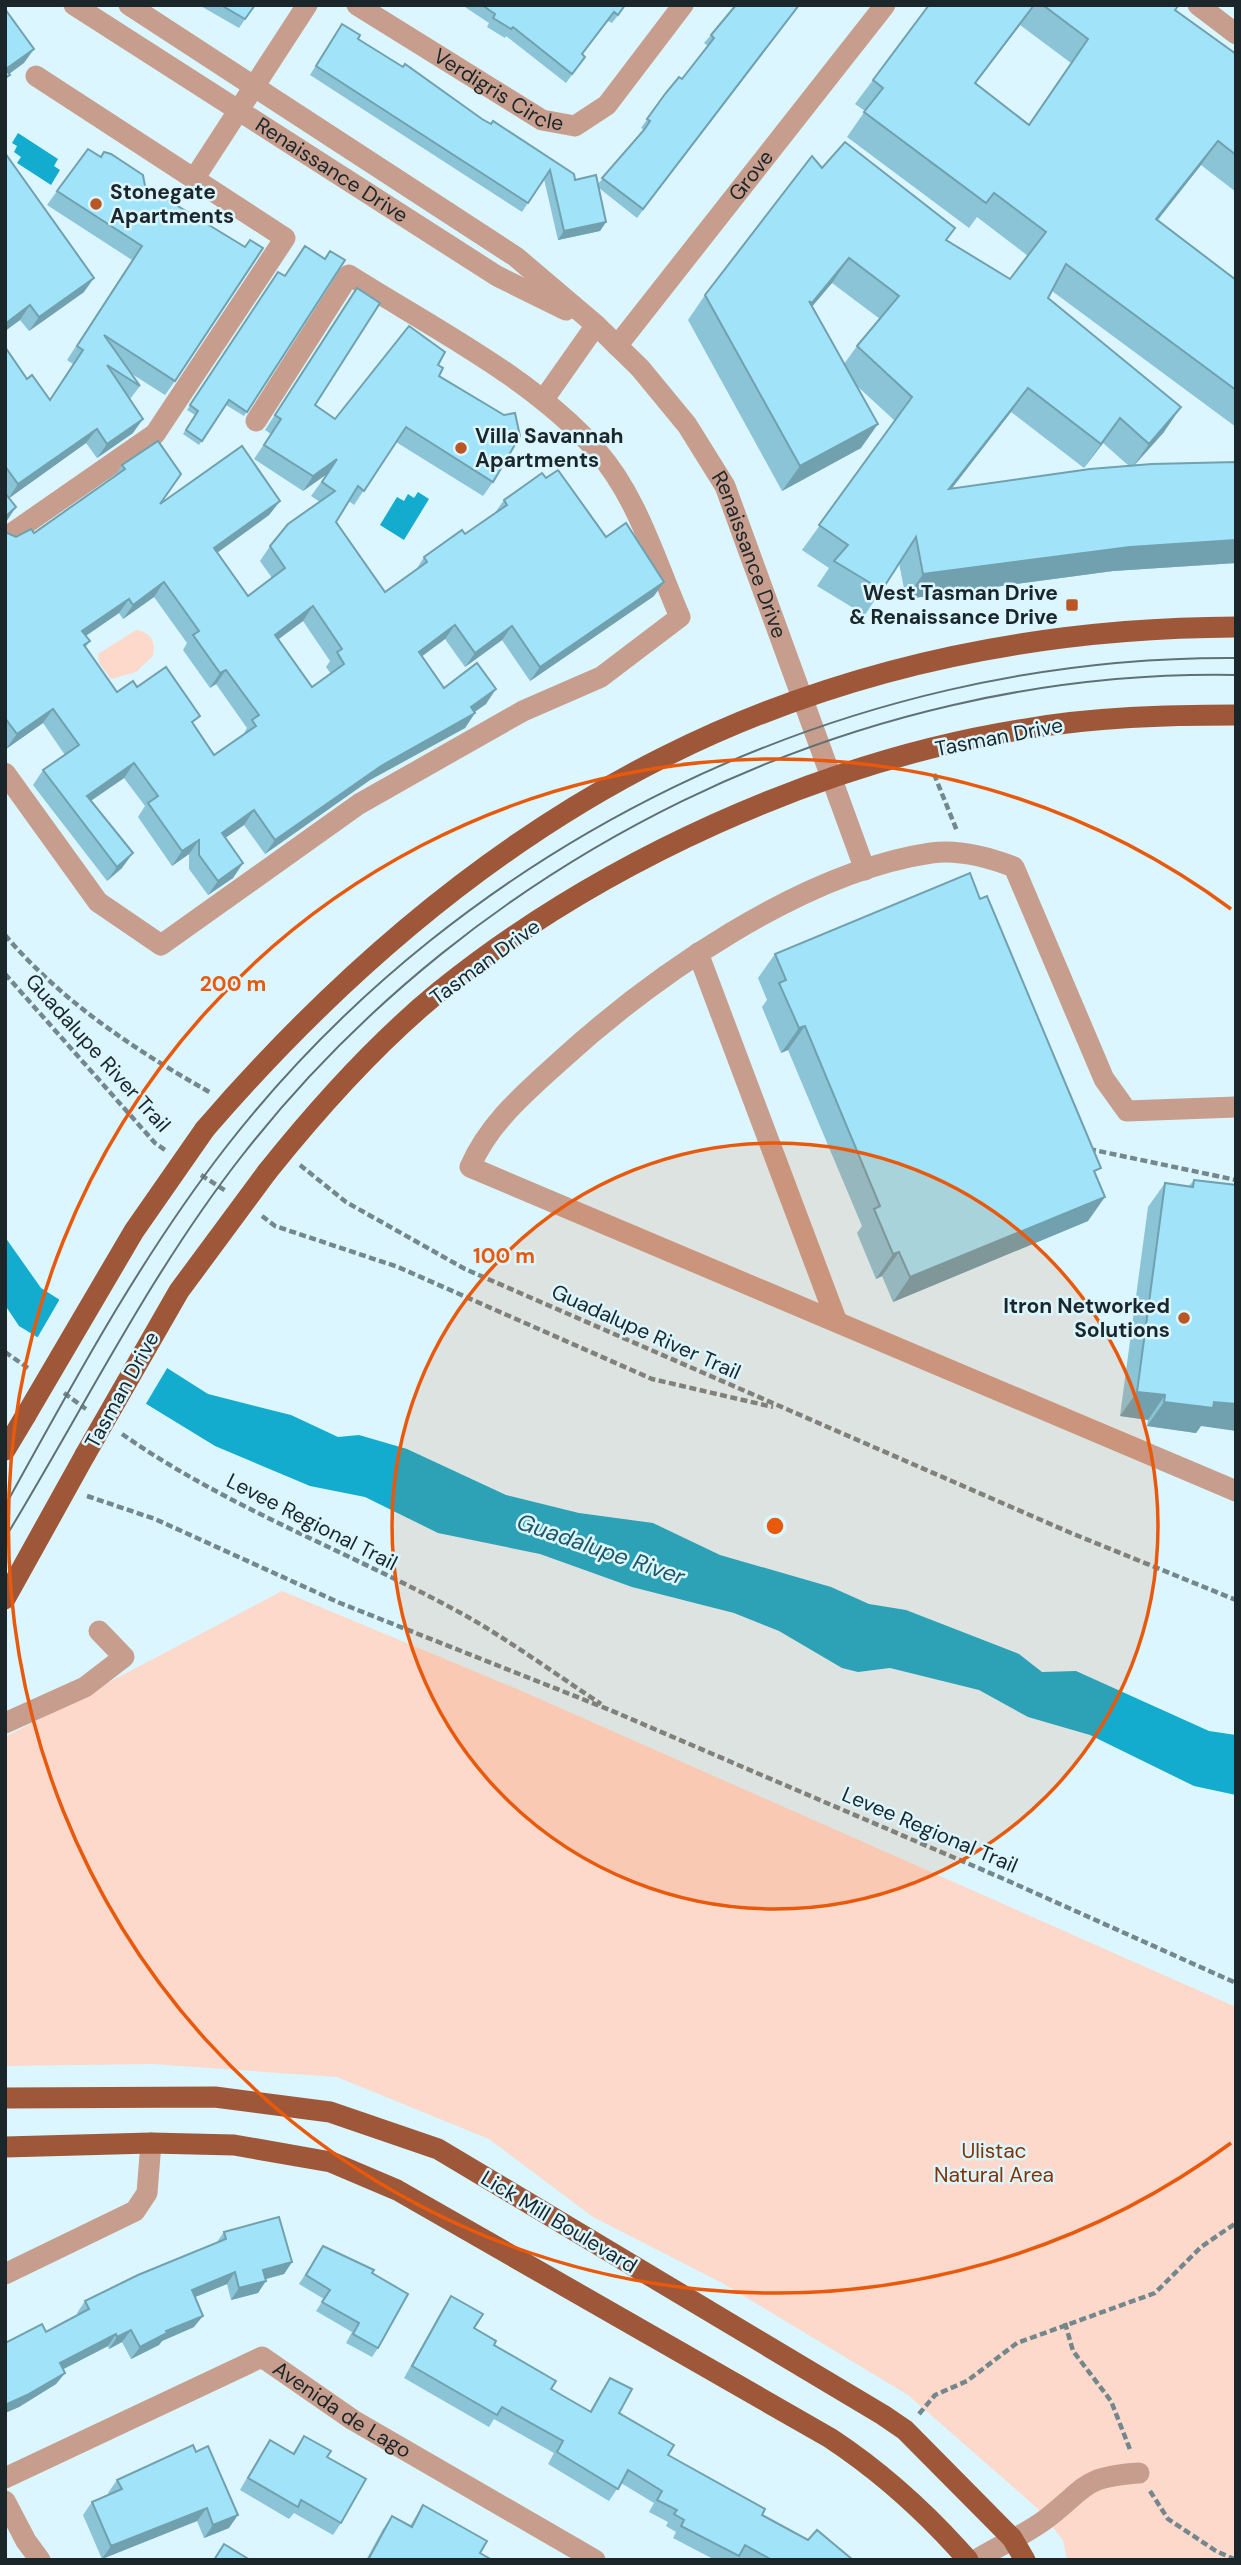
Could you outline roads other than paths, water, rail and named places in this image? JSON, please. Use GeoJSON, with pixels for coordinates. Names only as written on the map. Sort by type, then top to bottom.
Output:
{"type":"FeatureCollection","features":[{"type":"Feature","properties":{"kind":"main road"},"geometry":{"type":"LineString","coordinates":[[5,1450],[134,1231],[205,1129],[321,1004],[397,933],[500,855],[607,786],[677,747],[800,698],[938,658],[1018,644],[1177,627],[1236,627]]}},
{"type":"Feature","properties":{"kind":"main road","name":"Tasman Drive"},"geometry":{"type":"LineString","coordinates":[[5,1599],[179,1291],[267,1172],[386,1039],[440,991],[500,947],[604,881],[667,848],[767,801],[829,778],[953,743],[1024,729],[1118,717],[1236,715]]}},
{"type":"Feature","properties":{"kind":"main road","name":"Lick Mill Boulevard"},"geometry":{"type":"LineString","coordinates":[[5,2098],[215,2097],[330,2112],[438,2149],[905,2430],[1012,2538],[1025,2560]]}},
{"type":"Feature","properties":{"kind":"main road"},"geometry":{"type":"LineString","coordinates":[[5,2147],[151,2143],[234,2145],[331,2162],[397,2190],[830,2438],[875,2468],[911,2499],[968,2560]]}},
{"type":"Feature","properties":{"kind":"street","name":"Renaissance Drive"},"geometry":{"type":"LineString","coordinates":[[74,5],[497,276],[596,325]]}},
{"type":"Feature","properties":{"kind":"street","name":"Renaissance Drive"},"geometry":{"type":"LineString","coordinates":[[129,5],[516,257],[596,325],[640,368],[687,425],[725,486],[864,870]]}},
{"type":"Feature","properties":{"kind":"street"},"geometry":{"type":"LineString","coordinates":[[194,179],[306,5]]}},
{"type":"Feature","properties":{"kind":"street","name":"Verdigris Circle"},"geometry":{"type":"LineString","coordinates":[[357,5],[542,120],[575,126],[607,105],[683,5]]}},
{"type":"Feature","properties":{"kind":"street","name":"Grove"},"geometry":{"type":"LineString","coordinates":[[617,345],[885,5]]}},
{"type":"Feature","properties":{"kind":"street"},"geometry":{"type":"LineString","coordinates":[[1198,5],[1236,34]]}},
{"type":"Feature","properties":{"kind":"street"},"geometry":{"type":"LineString","coordinates":[[5,538],[155,434],[285,238],[36,76]]}},
{"type":"Feature","properties":{"kind":"street"},"geometry":{"type":"LineString","coordinates":[[5,773],[98,902],[161,945],[359,804],[523,711],[601,677],[680,617],[629,499],[598,452],[544,399],[349,275],[257,421]]}},
{"type":"Feature","properties":{"kind":"street"},"geometry":{"type":"LineString","coordinates":[[544,399],[596,325]]}},
{"type":"Feature","properties":{"kind":"street"},"geometry":{"type":"LineString","coordinates":[[1236,1107],[1127,1111],[1104,1079],[1014,867],[979,854],[932,853],[864,870],[798,898],[698,953],[630,1001],[516,1101],[482,1140],[470,1167],[1236,1491]]}},
{"type":"Feature","properties":{"kind":"street"},"geometry":{"type":"LineString","coordinates":[[698,953],[837,1322]]}},
{"type":"Feature","properties":{"kind":"street"},"geometry":{"type":"LineString","coordinates":[[5,1723],[85,1687],[124,1657],[99,1631]]}},
{"type":"Feature","properties":{"kind":"street"},"geometry":{"type":"LineString","coordinates":[[5,2274],[135,2211],[146,2193],[151,2143]]}},
{"type":"Feature","properties":{"kind":"street","name":"Avenida de Lago"},"geometry":{"type":"LineString","coordinates":[[5,2478],[262,2357],[353,2420],[595,2560]]}},
{"type":"Feature","properties":{"kind":"street"},"geometry":{"type":"LineString","coordinates":[[976,2560],[1046,2519],[1084,2484],[1108,2475],[1139,2473]]}},
{"type":"Feature","properties":{"kind":"street"},"geometry":{"type":"LineString","coordinates":[[5,2501],[40,2560]]}},
{"type":"Feature","properties":{"kind":"water"},"geometry":{"type":"Polygon","coordinates":[[[18,133],[58,159],[54,166],[60,170],[51,185],[17,163],[21,157],[14,152],[17,146],[12,143],[18,133]]]}},
{"type":"Feature","properties":{"kind":"water"},"geometry":{"type":"Polygon","coordinates":[[[418,492],[429,499],[404,540],[380,525],[397,497],[404,501],[408,494],[414,498],[418,492]]]}},
{"type":"Feature","properties":{"kind":"water","name":"Guadalupe River"},"geometry":{"type":"Polygon","coordinates":[[[5,1237],[41,1288],[208,1394],[291,1415],[338,1437],[359,1435],[407,1449],[506,1495],[579,1513],[653,1523],[720,1555],[831,1587],[869,1604],[906,1610],[1019,1654],[1042,1672],[1076,1671],[1209,1731],[1236,1735],[1236,1795],[1194,1786],[1090,1735],[1028,1717],[979,1690],[890,1668],[858,1672],[842,1668],[779,1631],[734,1613],[632,1587],[540,1554],[438,1533],[365,1497],[310,1486],[215,1446],[19,1326],[5,1305],[5,1237]]]}},
{"type":"Feature","properties":{"kind":"tram line"},"geometry":{"type":"LineString","coordinates":[[5,1506],[136,1277],[226,1147],[322,1038],[430,941],[548,857],[675,787],[809,731],[948,690],[1091,666],[1236,658]]}},
{"type":"Feature","properties":{"kind":"tram line"},"geometry":{"type":"LineString","coordinates":[[5,1538],[146,1296],[176,1248],[241,1157],[335,1050],[441,954],[557,871],[683,801],[815,745],[952,705],[1093,681],[1236,675]]}},
{"type":"Feature","properties":{"kind":"place","name":"Stonegate Apartments"},"geometry":{"type":"Point","coordinates":[96,204]}},
{"type":"Feature","properties":{"kind":"place","name":"Villa Savannah Apartments"},"geometry":{"type":"Point","coordinates":[461,448]}},
{"type":"Feature","properties":{"kind":"place","name":"West Tasman Drive & Renaissance Drive"},"geometry":{"type":"Point","coordinates":[1072,605]}},
{"type":"Feature","properties":{"kind":"place","name":"Itron Networked Solutions"},"geometry":{"type":"Point","coordinates":[1184,1318]}},
{"type":"Feature","properties":{"kind":"park label","name":"Ulistac Natural Area"},"geometry":{"type":"Point","coordinates":[994,2163]}}]}
